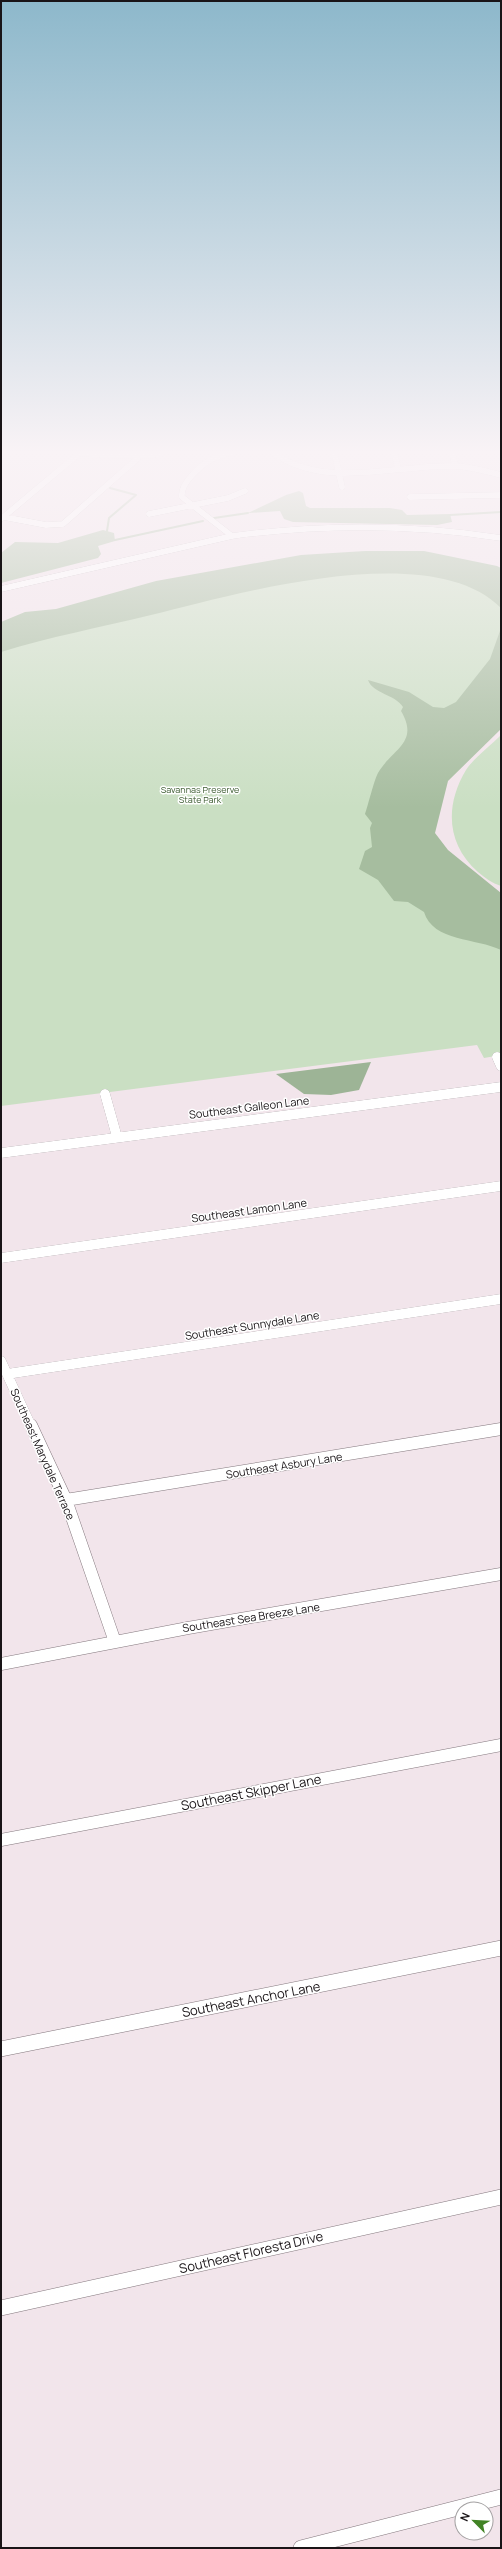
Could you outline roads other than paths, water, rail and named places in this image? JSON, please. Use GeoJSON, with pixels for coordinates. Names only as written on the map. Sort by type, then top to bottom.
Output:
{"type":"FeatureCollection","features":[{"type":"Feature","properties":{"kind":"street"},"geometry":{"type":"LineString","coordinates":[[1,589],[84,570]]}},
{"type":"Feature","properties":{"kind":"street"},"geometry":{"type":"LineString","coordinates":[[497,1057],[501,1066]]}},
{"type":"Feature","properties":{"kind":"street","name":"Southeast Galleon Lane"},"geometry":{"type":"LineString","coordinates":[[1,1154],[117,1137],[501,1087]]}},
{"type":"Feature","properties":{"kind":"street"},"geometry":{"type":"LineString","coordinates":[[105,1094],[117,1137]]}},
{"type":"Feature","properties":{"kind":"street","name":"Southeast Lamon Lane"},"geometry":{"type":"LineString","coordinates":[[1,1258],[501,1186]]}},
{"type":"Feature","properties":{"kind":"street","name":"Southeast Sunnydale Lane"},"geometry":{"type":"LineString","coordinates":[[7,1374],[501,1299]]}},
{"type":"Feature","properties":{"kind":"street","name":"Southeast Marydale Terrace"},"geometry":{"type":"LineString","coordinates":[[1,1361],[66,1500],[114,1639]]}},
{"type":"Feature","properties":{"kind":"street","name":"Southeast Asbury Lane"},"geometry":{"type":"LineString","coordinates":[[66,1500],[501,1429]]}},
{"type":"Feature","properties":{"kind":"street","name":"Southeast Sea Breeze Lane"},"geometry":{"type":"LineString","coordinates":[[1,1664],[114,1639],[356,1600],[501,1574]]}},
{"type":"Feature","properties":{"kind":"street","name":"Southeast Skipper Lane"},"geometry":{"type":"LineString","coordinates":[[1,1840],[501,1745]]}},
{"type":"Feature","properties":{"kind":"street","name":"Southeast Anchor Lane"},"geometry":{"type":"LineString","coordinates":[[1,2049],[501,1948]]}},
{"type":"Feature","properties":{"kind":"street","name":"Southeast Floresta Drive"},"geometry":{"type":"LineString","coordinates":[[1,2308],[501,2197]]}},
{"type":"Feature","properties":{"kind":"street"},"geometry":{"type":"LineString","coordinates":[[301,2548],[501,2497]]}},
{"type":"Feature","properties":{"kind":"park label","name":"Savannas Preserve State Park"},"geometry":{"type":"Point","coordinates":[200,794]}}]}
